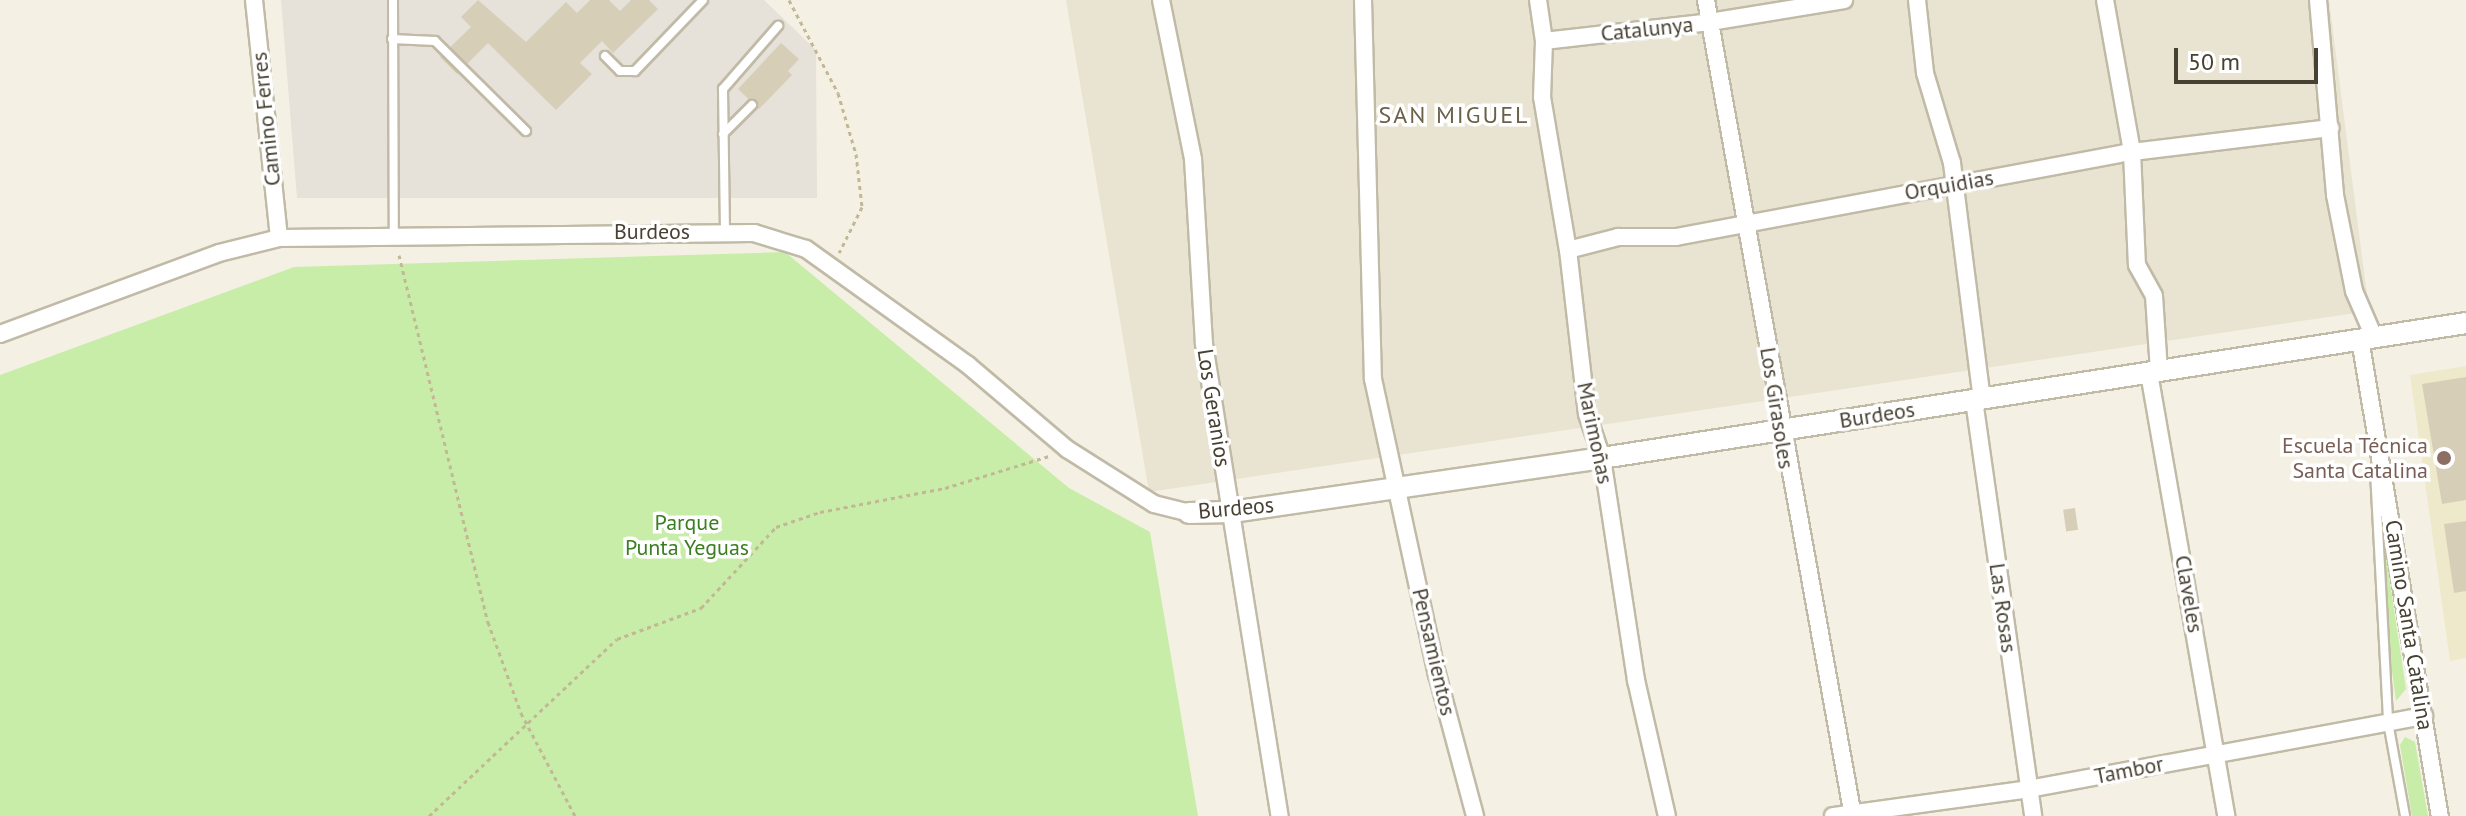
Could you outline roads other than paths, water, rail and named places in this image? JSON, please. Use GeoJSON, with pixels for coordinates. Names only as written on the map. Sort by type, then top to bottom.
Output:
{"type":"FeatureCollection","features":[{"type":"Feature","properties":{"kind":"street","name":"Camino Ferres"},"geometry":{"type":"LineString","coordinates":[[254,0],[279,238]]}},
{"type":"Feature","properties":{"kind":"street","name":"Los Geranios"},"geometry":{"type":"LineString","coordinates":[[1161,0],[1193,159],[1204,344],[1280,816]]}},
{"type":"Feature","properties":{"kind":"street","name":"Pensamientos"},"geometry":{"type":"LineString","coordinates":[[1363,0],[1373,379],[1437,674],[1475,816]]}},
{"type":"Feature","properties":{"kind":"street","name":"Marimoñas"},"geometry":{"type":"LineString","coordinates":[[1538,0],[1544,41],[1542,97],[1568,250],[1587,414],[1602,458],[1636,680],[1667,816]]}},
{"type":"Feature","properties":{"kind":"street","name":"Los Girasoles"},"geometry":{"type":"LineString","coordinates":[[1706,0],[1744,221],[1762,295],[1779,430],[1853,814]]}},
{"type":"Feature","properties":{"kind":"street","name":"Catalunya"},"geometry":{"type":"LineString","coordinates":[[1544,41],[1710,22],[1844,0]]}},
{"type":"Feature","properties":{"kind":"street","name":"Las Rosas"},"geometry":{"type":"LineString","coordinates":[[1917,0],[1925,73],[1952,163],[1951,185],[2033,816]]}},
{"type":"Feature","properties":{"kind":"street","name":"Claveles"},"geometry":{"type":"LineString","coordinates":[[2105,0],[2132,152],[2137,265],[2154,296],[2154,372],[2226,816]]}},
{"type":"Feature","properties":{"kind":"street","name":"Camino Santa Catalina"},"geometry":{"type":"LineString","coordinates":[[2318,0],[2335,195],[2354,291],[2367,338],[2369,391],[2440,816]]}},
{"type":"Feature","properties":{"kind":"street","name":"Orquidias"},"geometry":{"type":"LineString","coordinates":[[1568,250],[1618,237],[1676,237],[1744,221],[2132,152],[2331,128]]}},
{"type":"Feature","properties":{"kind":"street","name":"Burdeos"},"geometry":{"type":"LineString","coordinates":[[0,334],[219,253],[279,238],[725,232],[782,238],[831,267],[968,365],[1067,449],[1154,504],[1189,513],[1232,512],[1602,458],[2466,323]]}},
{"type":"Feature","properties":{"kind":"street","name":"Tambor"},"geometry":{"type":"LineString","coordinates":[[1833,816],[2029,789],[2424,716]]}},
{"type":"Feature","properties":{"kind":"lane"},"geometry":{"type":"LineString","coordinates":[[393,0],[394,236]]}},
{"type":"Feature","properties":{"kind":"lane"},"geometry":{"type":"LineString","coordinates":[[605,56],[620,71],[635,71],[703,0]]}},
{"type":"Feature","properties":{"kind":"lane"},"geometry":{"type":"LineString","coordinates":[[725,232],[725,82],[778,26]]}},
{"type":"Feature","properties":{"kind":"lane"},"geometry":{"type":"LineString","coordinates":[[392,39],[435,41],[526,131]]}},
{"type":"Feature","properties":{"kind":"lane"},"geometry":{"type":"LineString","coordinates":[[723,134],[752,105]]}},
{"type":"Feature","properties":{"kind":"lane"},"geometry":{"type":"LineString","coordinates":[[2369,391],[2388,722],[2405,816]]}},
{"type":"Feature","properties":{"kind":"place","name":"Escuela Técnica Santa Catalina"},"geometry":{"type":"Point","coordinates":[2444,458]}},
{"type":"Feature","properties":{"kind":"district","name":"SAN MIGUEL"},"geometry":{"type":"Point","coordinates":[1454,115]}},
{"type":"Feature","properties":{"kind":"park label","name":"Parque Punta Yeguas"},"geometry":{"type":"Point","coordinates":[687,534]}}]}
